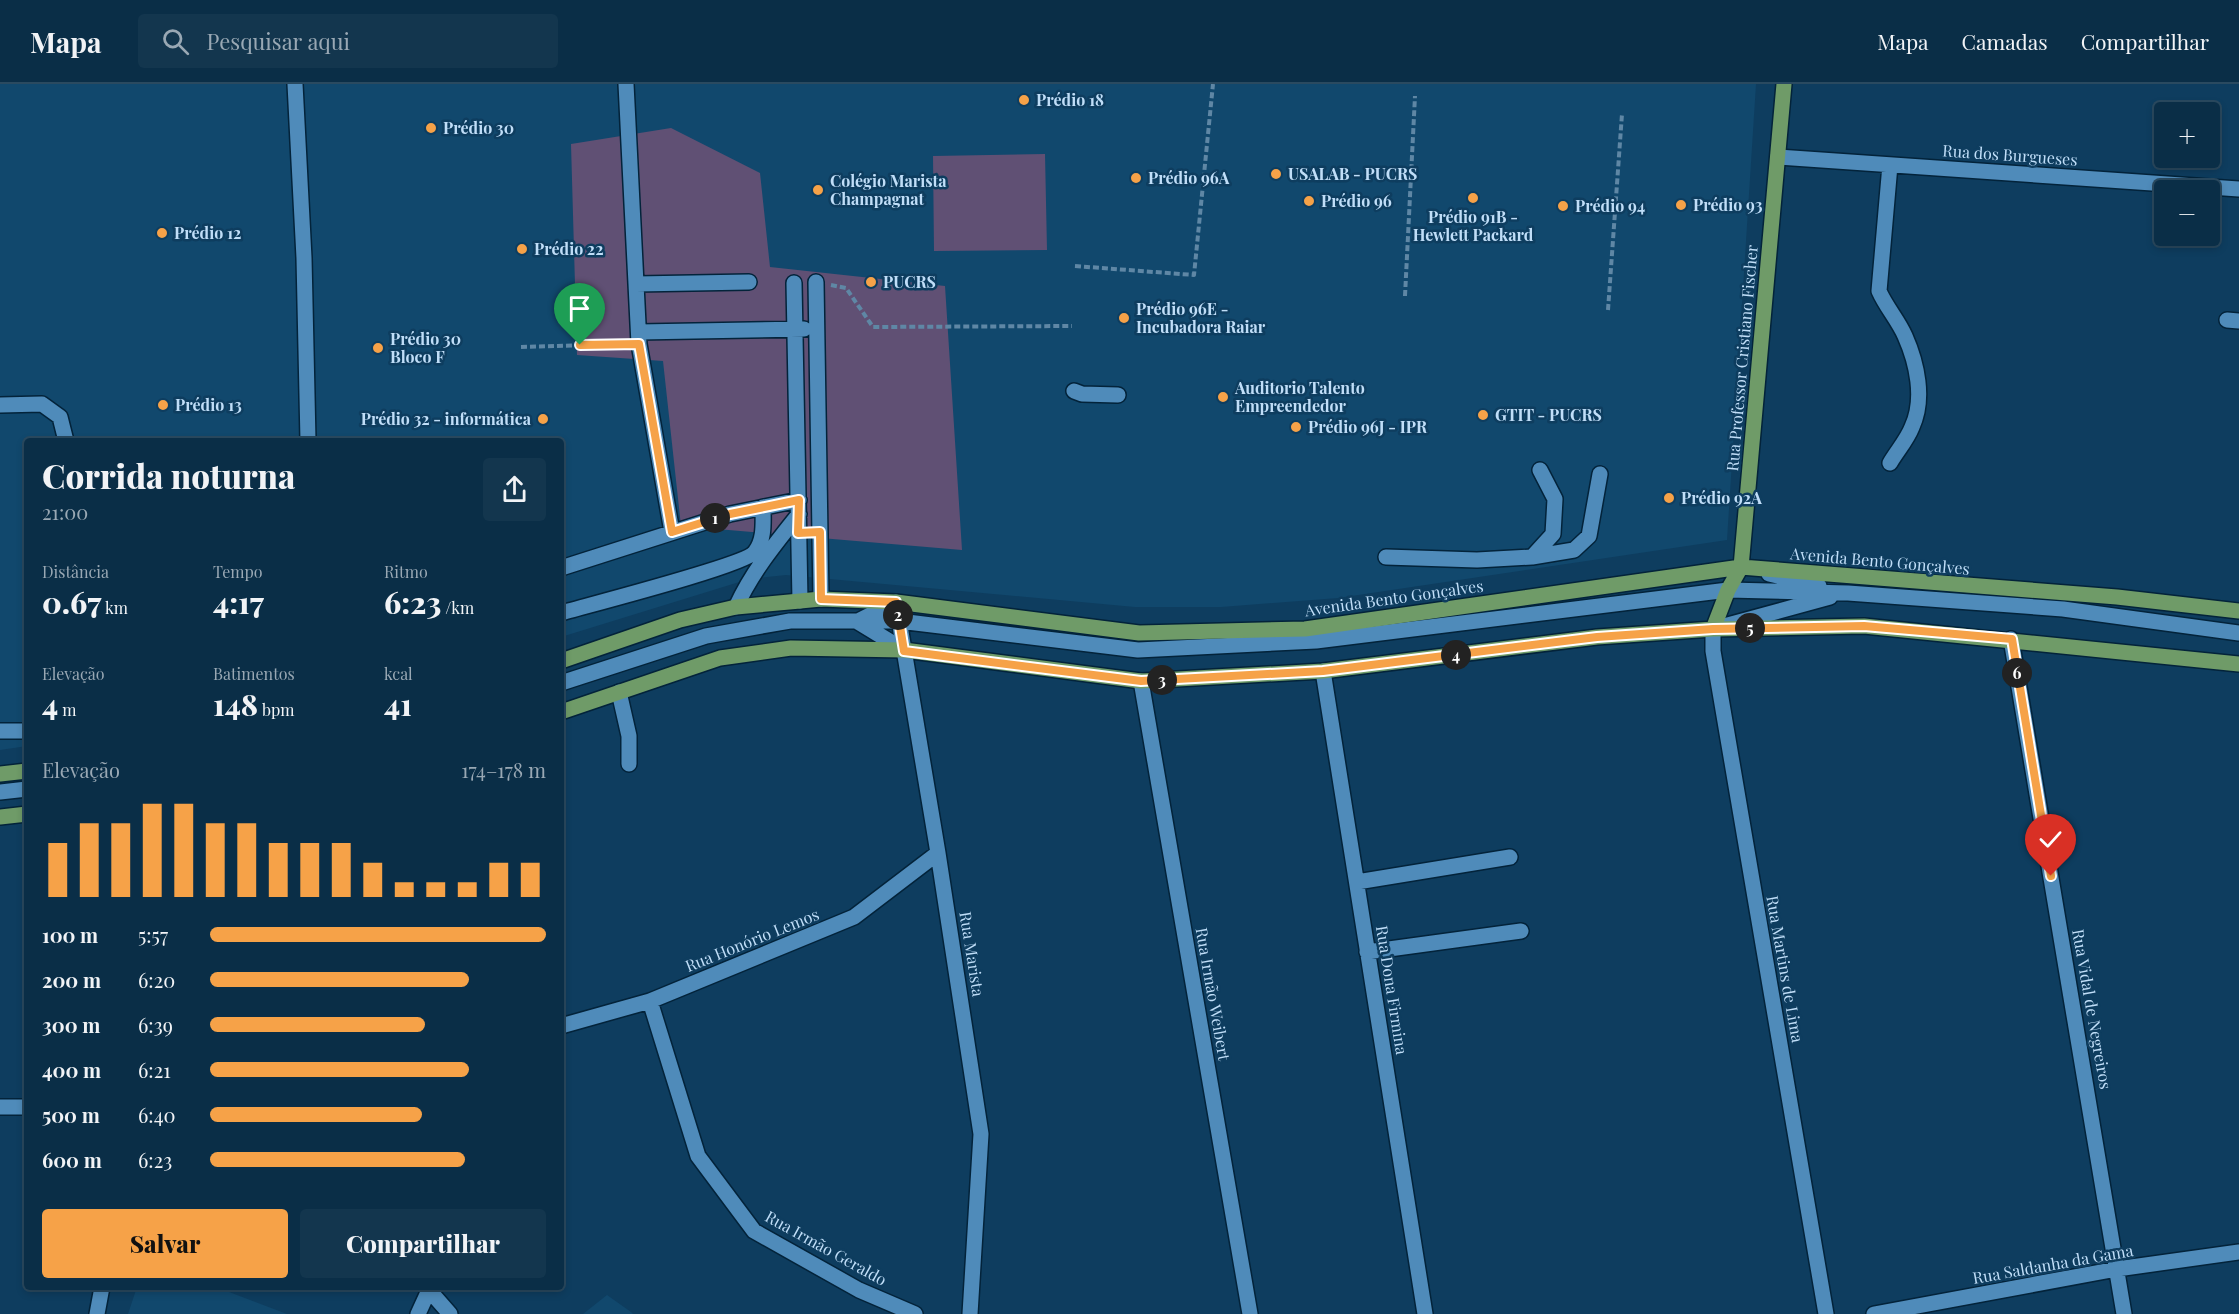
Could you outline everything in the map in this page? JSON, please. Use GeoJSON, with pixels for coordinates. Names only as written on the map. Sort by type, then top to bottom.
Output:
{"type":"FeatureCollection","features":[{"type":"Feature","properties":{"kind":"main road","name":"Rua Professor Cristiano Fischer"},"geometry":{"type":"LineString","coordinates":[[1713,629],[1728,590],[1741,567],[1784,84]]}},
{"type":"Feature","properties":{"kind":"main road","name":"Avenida Bento Gonçalves"},"geometry":{"type":"LineString","coordinates":[[564,660],[680,620],[736,607],[821,599],[896,602],[1140,633],[1305,629],[1741,567],[2117,597],[2239,611]]}},
{"type":"Feature","properties":{"kind":"main road"},"geometry":{"type":"LineString","coordinates":[[564,711],[720,658],[791,648],[904,651],[1141,681],[1323,671],[1597,637],[1713,629],[1864,626],[2012,639],[2058,647],[2239,664]]}},
{"type":"Feature","properties":{"kind":"main road"},"geometry":{"type":"LineString","coordinates":[[0,774],[24,771]]}},
{"type":"Feature","properties":{"kind":"main road"},"geometry":{"type":"LineString","coordinates":[[0,817],[24,814]]}},
{"type":"Feature","properties":{"kind":"street"},"geometry":{"type":"LineString","coordinates":[[295,84],[304,258],[308,438]]}},
{"type":"Feature","properties":{"kind":"street"},"geometry":{"type":"LineString","coordinates":[[626,84],[639,338],[672,532]]}},
{"type":"Feature","properties":{"kind":"street","name":"Rua dos Burgueses"},"geometry":{"type":"LineString","coordinates":[[1778,157],[2239,189]]}},
{"type":"Feature","properties":{"kind":"street"},"geometry":{"type":"LineString","coordinates":[[1890,165],[1879,291],[1904,334],[1916,367],[1919,396],[1913,426],[1890,463]]}},
{"type":"Feature","properties":{"kind":"street"},"geometry":{"type":"LineString","coordinates":[[636,284],[748,282]]}},
{"type":"Feature","properties":{"kind":"street"},"geometry":{"type":"LineString","coordinates":[[816,282],[821,599]]}},
{"type":"Feature","properties":{"kind":"street"},"geometry":{"type":"LineString","coordinates":[[794,283],[800,601]]}},
{"type":"Feature","properties":{"kind":"street"},"geometry":{"type":"LineString","coordinates":[[639,338],[817,329]]}},
{"type":"Feature","properties":{"kind":"street"},"geometry":{"type":"LineString","coordinates":[[1074,391],[1083,394],[1118,395]]}},
{"type":"Feature","properties":{"kind":"street"},"geometry":{"type":"LineString","coordinates":[[0,405],[42,404],[60,417],[65,438]]}},
{"type":"Feature","properties":{"kind":"street"},"geometry":{"type":"LineString","coordinates":[[1532,557],[1553,534],[1555,499],[1540,470]]}},
{"type":"Feature","properties":{"kind":"street"},"geometry":{"type":"LineString","coordinates":[[1386,557],[1477,560],[1532,557],[1574,550],[1589,536],[1600,474]]}},
{"type":"Feature","properties":{"kind":"street"},"geometry":{"type":"LineString","coordinates":[[564,567],[730,514],[763,507],[799,507]]}},
{"type":"Feature","properties":{"kind":"street"},"geometry":{"type":"LineString","coordinates":[[564,612],[727,565],[754,554],[763,530],[763,507]]}},
{"type":"Feature","properties":{"kind":"street"},"geometry":{"type":"LineString","coordinates":[[736,607],[752,574],[799,507]]}},
{"type":"Feature","properties":{"kind":"street"},"geometry":{"type":"LineString","coordinates":[[798,533],[820,532]]}},
{"type":"Feature","properties":{"kind":"street"},"geometry":{"type":"LineString","coordinates":[[1741,567],[1848,592]]}},
{"type":"Feature","properties":{"kind":"street"},"geometry":{"type":"LineString","coordinates":[[564,682],[706,636],[790,621],[899,621],[1138,651],[1316,641],[1728,590],[1848,592],[2063,609],[2239,633]]}},
{"type":"Feature","properties":{"kind":"street"},"geometry":{"type":"LineString","coordinates":[[1713,629],[1848,592]]}},
{"type":"Feature","properties":{"kind":"street"},"geometry":{"type":"LineString","coordinates":[[856,621],[896,602]]}},
{"type":"Feature","properties":{"kind":"street","name":"Rua Marista"},"geometry":{"type":"LineString","coordinates":[[896,602],[938,853],[981,1134],[970,1314]]}},
{"type":"Feature","properties":{"kind":"street"},"geometry":{"type":"LineString","coordinates":[[856,621],[904,651]]}},
{"type":"Feature","properties":{"kind":"street","name":"Rua Martins de Lima"},"geometry":{"type":"LineString","coordinates":[[1713,629],[1713,651],[1826,1314]]}},
{"type":"Feature","properties":{"kind":"street","name":"Rua Vidal de Negreiros"},"geometry":{"type":"LineString","coordinates":[[2012,639],[2124,1314]]}},
{"type":"Feature","properties":{"kind":"street","name":"Rua Dona Firmina"},"geometry":{"type":"LineString","coordinates":[[1323,671],[1425,1314]]}},
{"type":"Feature","properties":{"kind":"street","name":"Rua Irmão Weibert"},"geometry":{"type":"LineString","coordinates":[[1141,681],[1250,1314]]}},
{"type":"Feature","properties":{"kind":"street"},"geometry":{"type":"LineString","coordinates":[[619,692],[628,736],[629,764]]}},
{"type":"Feature","properties":{"kind":"street"},"geometry":{"type":"LineString","coordinates":[[0,731],[24,730]]}},
{"type":"Feature","properties":{"kind":"street"},"geometry":{"type":"LineString","coordinates":[[0,792],[24,789]]}},
{"type":"Feature","properties":{"kind":"street","name":"Rua Honório Lemos"},"geometry":{"type":"LineString","coordinates":[[564,1025],[650,1001],[854,918],[938,853]]}},
{"type":"Feature","properties":{"kind":"street"},"geometry":{"type":"LineString","coordinates":[[1357,882],[1510,856]]}},
{"type":"Feature","properties":{"kind":"street"},"geometry":{"type":"LineString","coordinates":[[1367,952],[1521,931]]}},
{"type":"Feature","properties":{"kind":"street","name":"Rua Irmão Geraldo"},"geometry":{"type":"LineString","coordinates":[[650,1001],[698,1156],[754,1231],[859,1290],[915,1314]]}},
{"type":"Feature","properties":{"kind":"street"},"geometry":{"type":"LineString","coordinates":[[0,1107],[24,1107]]}},
{"type":"Feature","properties":{"kind":"street","name":"Rua Saldanha da Gama"},"geometry":{"type":"LineString","coordinates":[[1874,1314],[2117,1269],[2239,1252]]}},
{"type":"Feature","properties":{"kind":"street"},"geometry":{"type":"LineString","coordinates":[[97,1314],[101,1290]]}},
{"type":"Feature","properties":{"kind":"street"},"geometry":{"type":"LineString","coordinates":[[418,1314],[428,1290]]}},
{"type":"Feature","properties":{"kind":"street"},"geometry":{"type":"LineString","coordinates":[[431,1290],[450,1314]]}},
{"type":"Feature","properties":{"kind":"path"},"geometry":{"type":"LineString","coordinates":[[1075,266],[1194,275],[1213,84]]}},
{"type":"Feature","properties":{"kind":"path"},"geometry":{"type":"LineString","coordinates":[[1405,296],[1415,96]]}},
{"type":"Feature","properties":{"kind":"path"},"geometry":{"type":"LineString","coordinates":[[1608,310],[1622,114]]}},
{"type":"Feature","properties":{"kind":"path"},"geometry":{"type":"LineString","coordinates":[[816,282],[846,288],[873,327],[1072,326]]}},
{"type":"Feature","properties":{"kind":"path"},"geometry":{"type":"LineString","coordinates":[[521,347],[639,338]]}},
{"type":"Feature","properties":{"kind":"shaded area","name":"PUCRS"},"geometry":{"type":"Polygon","coordinates":[[[0,84],[1756,84],[1727,540],[1338,598],[1221,607],[1135,607],[786,575],[749,579],[564,636],[564,438],[24,438],[24,746],[0,750],[0,84]]]}},
{"type":"Feature","properties":{"kind":"shaded area"},"geometry":{"type":"Polygon","coordinates":[[[671,128],[760,173],[770,267],[945,286],[962,550],[681,526],[663,361],[577,355],[571,144],[671,128]]]}},
{"type":"Feature","properties":{"kind":"shaded area"},"geometry":{"type":"Polygon","coordinates":[[[1045,154],[1047,250],[934,251],[933,156],[1045,154]]]}},
{"type":"Feature","properties":{"kind":"shaded area"},"geometry":{"type":"Polygon","coordinates":[[[136,1290],[224,1290],[287,1314],[128,1314],[136,1290]]]}},
{"type":"Feature","properties":{"kind":"shaded area"},"geometry":{"type":"Polygon","coordinates":[[[607,1295],[631,1312],[633,1314],[583,1314],[607,1295]]]}},
{"type":"Feature","properties":{"kind":"place","name":"Prédio 18"},"geometry":{"type":"Point","coordinates":[1024,100]}},
{"type":"Feature","properties":{"kind":"place","name":"Prédio 30"},"geometry":{"type":"Point","coordinates":[431,128]}},
{"type":"Feature","properties":{"kind":"place","name":"USALAB - PUCRS"},"geometry":{"type":"Point","coordinates":[1276,174]}},
{"type":"Feature","properties":{"kind":"place","name":"Prédio 96A"},"geometry":{"type":"Point","coordinates":[1136,178]}},
{"type":"Feature","properties":{"kind":"place","name":"Colégio Marista Champagnat"},"geometry":{"type":"Point","coordinates":[818,190]}},
{"type":"Feature","properties":{"kind":"place","name":"Prédio 91B - Hewlett Packard"},"geometry":{"type":"Point","coordinates":[1473,198]}},
{"type":"Feature","properties":{"kind":"place","name":"Prédio 96"},"geometry":{"type":"Point","coordinates":[1309,201]}},
{"type":"Feature","properties":{"kind":"place","name":"Prédio 93"},"geometry":{"type":"Point","coordinates":[1681,205]}},
{"type":"Feature","properties":{"kind":"place","name":"Prédio 94"},"geometry":{"type":"Point","coordinates":[1563,206]}},
{"type":"Feature","properties":{"kind":"place","name":"Prédio 12"},"geometry":{"type":"Point","coordinates":[162,233]}},
{"type":"Feature","properties":{"kind":"place","name":"Prédio 22"},"geometry":{"type":"Point","coordinates":[522,249]}},
{"type":"Feature","properties":{"kind":"place","name":"PUCRS"},"geometry":{"type":"Point","coordinates":[871,282]}},
{"type":"Feature","properties":{"kind":"place","name":"Prédio 96E - Incubadora Raiar"},"geometry":{"type":"Point","coordinates":[1124,318]}},
{"type":"Feature","properties":{"kind":"place","name":"Prédio 30 Bloco F"},"geometry":{"type":"Point","coordinates":[378,348]}},
{"type":"Feature","properties":{"kind":"place","name":"Auditorio Talento Empreendedor"},"geometry":{"type":"Point","coordinates":[1223,397]}},
{"type":"Feature","properties":{"kind":"place","name":"Prédio 13"},"geometry":{"type":"Point","coordinates":[163,405]}},
{"type":"Feature","properties":{"kind":"place","name":"GTIT - PUCRS"},"geometry":{"type":"Point","coordinates":[1483,415]}},
{"type":"Feature","properties":{"kind":"place","name":"Prédio 32 - informática"},"geometry":{"type":"Point","coordinates":[543,419]}},
{"type":"Feature","properties":{"kind":"place","name":"Prédio 96J - IPR"},"geometry":{"type":"Point","coordinates":[1296,427]}},
{"type":"Feature","properties":{"kind":"place","name":"Prédio 92A"},"geometry":{"type":"Point","coordinates":[1669,498]}},
{"type":"Feature","properties":{"kind":"route"},"geometry":{"type":"LineString","coordinates":[[580,345],[639,344],[672,532],[730,514],[799,500],[798,533],[820,532],[821,599],[896,602],[904,651],[1141,681],[1323,671],[1597,637],[1713,629],[1864,626],[2012,639],[2051,876]]}}]}
